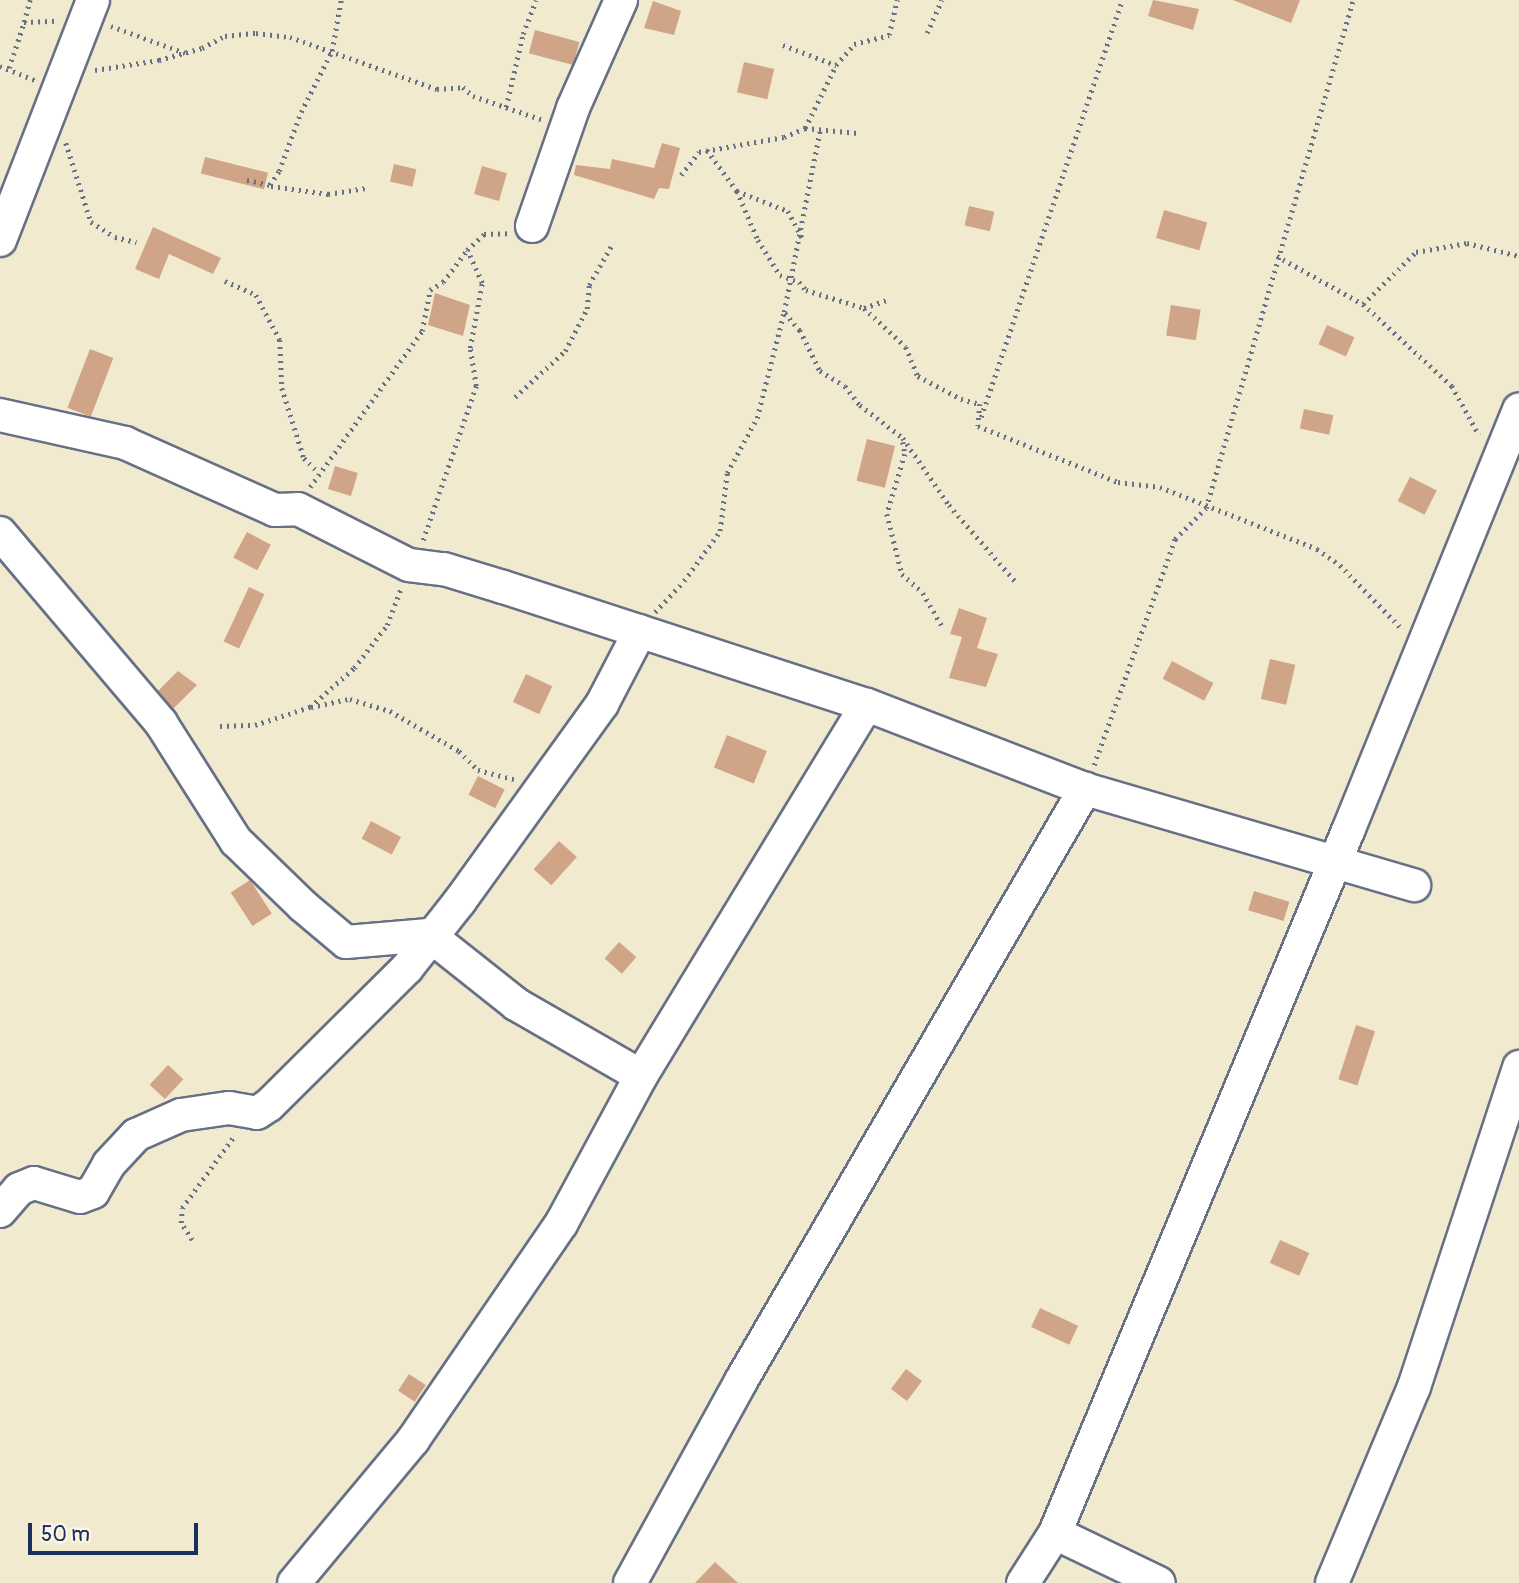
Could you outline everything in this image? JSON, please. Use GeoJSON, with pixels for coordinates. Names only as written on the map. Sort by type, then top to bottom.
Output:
{"type":"FeatureCollection","features":[{"type":"Feature","properties":{"kind":"street"},"geometry":{"type":"LineString","coordinates":[[0,240],[93,0]]}},
{"type":"Feature","properties":{"kind":"street"},"geometry":{"type":"LineString","coordinates":[[532,226],[566,128],[621,0]]}},
{"type":"Feature","properties":{"kind":"street"},"geometry":{"type":"LineString","coordinates":[[1023,1583],[1055,1533],[1519,409]]}},
{"type":"Feature","properties":{"kind":"street"},"geometry":{"type":"LineString","coordinates":[[0,415],[125,443],[275,509],[298,509],[409,565],[444,569],[867,705],[1085,789],[1414,885]]}},
{"type":"Feature","properties":{"kind":"street"},"geometry":{"type":"LineString","coordinates":[[0,533],[161,723],[236,841],[303,906],[346,942],[429,935],[516,1004],[641,1076]]}},
{"type":"Feature","properties":{"kind":"street"},"geometry":{"type":"LineString","coordinates":[[0,1211],[19,1189],[34,1183],[80,1197],[93,1192],[109,1164],[136,1135],[181,1115],[229,1108],[257,1113],[407,968],[429,935],[483,872],[602,704],[640,631]]}},
{"type":"Feature","properties":{"kind":"street"},"geometry":{"type":"LineString","coordinates":[[294,1583],[412,1440],[561,1224],[641,1076],[867,705]]}},
{"type":"Feature","properties":{"kind":"street"},"geometry":{"type":"LineString","coordinates":[[630,1583],[741,1381],[1085,789]]}},
{"type":"Feature","properties":{"kind":"street"},"geometry":{"type":"LineString","coordinates":[[1332,1583],[1414,1387],[1519,1067]]}},
{"type":"Feature","properties":{"kind":"street"},"geometry":{"type":"LineString","coordinates":[[1055,1533],[1158,1583]]}},
{"type":"Feature","properties":{"kind":"path"},"geometry":{"type":"LineString","coordinates":[[24,22],[30,0]]}},
{"type":"Feature","properties":{"kind":"path"},"geometry":{"type":"LineString","coordinates":[[270,186],[332,51],[341,0]]}},
{"type":"Feature","properties":{"kind":"path"},"geometry":{"type":"LineString","coordinates":[[506,107],[523,34],[536,0]]}},
{"type":"Feature","properties":{"kind":"path"},"geometry":{"type":"LineString","coordinates":[[805,128],[836,65],[854,44],[889,35],[897,0]]}},
{"type":"Feature","properties":{"kind":"path"},"geometry":{"type":"LineString","coordinates":[[927,33],[942,0]]}},
{"type":"Feature","properties":{"kind":"path"},"geometry":{"type":"LineString","coordinates":[[978,426],[1122,0]]}},
{"type":"Feature","properties":{"kind":"path"},"geometry":{"type":"LineString","coordinates":[[1085,789],[1175,539],[1206,508],[1353,0]]}},
{"type":"Feature","properties":{"kind":"path"},"geometry":{"type":"LineString","coordinates":[[0,66],[62,79],[94,70],[159,60],[202,48],[225,36],[256,33],[290,37],[437,89],[463,88],[506,107],[566,128]]}},
{"type":"Feature","properties":{"kind":"path"},"geometry":{"type":"LineString","coordinates":[[783,45],[836,65]]}},
{"type":"Feature","properties":{"kind":"path"},"geometry":{"type":"LineString","coordinates":[[47,122],[62,135],[72,154],[91,222],[115,237],[136,242]]}},
{"type":"Feature","properties":{"kind":"path"},"geometry":{"type":"LineString","coordinates":[[681,175],[685,166],[707,150],[784,138],[805,128],[858,133]]}},
{"type":"Feature","properties":{"kind":"path"},"geometry":{"type":"LineString","coordinates":[[640,631],[720,530],[727,473],[757,418],[784,312],[802,238],[820,130]]}},
{"type":"Feature","properties":{"kind":"path"},"geometry":{"type":"LineString","coordinates":[[707,150],[737,191],[769,262],[780,275],[806,290],[864,308],[906,347],[918,376],[961,399],[980,404],[978,426]]}},
{"type":"Feature","properties":{"kind":"path"},"geometry":{"type":"LineString","coordinates":[[247,180],[328,194],[366,188]]}},
{"type":"Feature","properties":{"kind":"path"},"geometry":{"type":"LineString","coordinates":[[737,191],[788,211],[802,238]]}},
{"type":"Feature","properties":{"kind":"path"},"geometry":{"type":"LineString","coordinates":[[298,509],[318,472],[422,331],[430,290],[443,282],[467,250],[484,234],[496,230],[523,236],[532,226]]}},
{"type":"Feature","properties":{"kind":"path"},"geometry":{"type":"LineString","coordinates":[[515,397],[565,351],[587,309],[589,285],[613,243]]}},
{"type":"Feature","properties":{"kind":"path"},"geometry":{"type":"LineString","coordinates":[[1363,304],[1416,252],[1467,243],[1519,256]]}},
{"type":"Feature","properties":{"kind":"path"},"geometry":{"type":"LineString","coordinates":[[310,707],[354,668],[387,625],[409,565],[419,554],[476,386],[470,348],[482,284],[467,250]]}},
{"type":"Feature","properties":{"kind":"path"},"geometry":{"type":"LineString","coordinates":[[1277,256],[1363,304],[1452,386],[1496,466]]}},
{"type":"Feature","properties":{"kind":"path"},"geometry":{"type":"LineString","coordinates":[[225,281],[256,295],[280,340],[282,388],[304,458],[318,472]]}},
{"type":"Feature","properties":{"kind":"path"},"geometry":{"type":"LineString","coordinates":[[864,308],[887,300]]}},
{"type":"Feature","properties":{"kind":"path"},"geometry":{"type":"LineString","coordinates":[[784,312],[800,330],[820,371],[845,386],[860,405],[903,438],[949,505],[1015,581]]}},
{"type":"Feature","properties":{"kind":"path"},"geometry":{"type":"LineString","coordinates":[[978,426],[1118,482],[1160,486],[1206,508],[1317,549],[1339,565],[1419,647]]}},
{"type":"Feature","properties":{"kind":"path"},"geometry":{"type":"LineString","coordinates":[[903,438],[905,454],[887,514],[902,574],[923,593],[942,626]]}},
{"type":"Feature","properties":{"kind":"path"},"geometry":{"type":"LineString","coordinates":[[220,726],[255,725],[310,707],[351,699],[390,711],[458,751],[478,770],[542,786]]}},
{"type":"Feature","properties":{"kind":"path"},"geometry":{"type":"LineString","coordinates":[[192,1240],[181,1223],[182,1208],[235,1135],[257,1113]]}},
{"type":"Feature","properties":{"kind":"building"},"geometry":{"type":"Polygon","coordinates":[[[1153,0],[1199,9],[1193,30],[1148,16],[1153,0]]]}},
{"type":"Feature","properties":{"kind":"building"},"geometry":{"type":"Polygon","coordinates":[[[1233,0],[1300,0],[1291,23],[1233,0]]]}},
{"type":"Feature","properties":{"kind":"building"},"geometry":{"type":"Polygon","coordinates":[[[653,1],[681,11],[674,35],[644,28],[653,1]]]}},
{"type":"Feature","properties":{"kind":"building"},"geometry":{"type":"Polygon","coordinates":[[[535,30],[579,42],[573,65],[529,53],[535,30]]]}},
{"type":"Feature","properties":{"kind":"building"},"geometry":{"type":"Polygon","coordinates":[[[744,62],[774,69],[767,99],[737,92],[744,62]]]}},
{"type":"Feature","properties":{"kind":"building"},"geometry":{"type":"Polygon","coordinates":[[[662,143],[680,148],[669,189],[659,188],[654,199],[574,175],[576,165],[610,169],[612,159],[654,168],[662,143]]]}},
{"type":"Feature","properties":{"kind":"building"},"geometry":{"type":"Polygon","coordinates":[[[205,157],[268,173],[264,189],[201,173],[205,157]]]}},
{"type":"Feature","properties":{"kind":"building"},"geometry":{"type":"Polygon","coordinates":[[[394,164],[416,169],[412,187],[390,182],[394,164]]]}},
{"type":"Feature","properties":{"kind":"building"},"geometry":{"type":"Polygon","coordinates":[[[482,166],[507,173],[499,201],[474,194],[482,166]]]}},
{"type":"Feature","properties":{"kind":"building"},"geometry":{"type":"Polygon","coordinates":[[[969,206],[994,212],[990,231],[965,225],[969,206]]]}},
{"type":"Feature","properties":{"kind":"building"},"geometry":{"type":"Polygon","coordinates":[[[1164,210],[1207,222],[1199,250],[1156,238],[1164,210]]]}},
{"type":"Feature","properties":{"kind":"building"},"geometry":{"type":"Polygon","coordinates":[[[153,227],[221,258],[213,274],[169,254],[159,279],[135,269],[153,227]]]}},
{"type":"Feature","properties":{"kind":"building"},"geometry":{"type":"Polygon","coordinates":[[[435,293],[470,305],[463,336],[428,325],[435,293]]]}},
{"type":"Feature","properties":{"kind":"building"},"geometry":{"type":"Polygon","coordinates":[[[1171,305],[1201,310],[1196,340],[1166,336],[1171,305]]]}},
{"type":"Feature","properties":{"kind":"building"},"geometry":{"type":"Polygon","coordinates":[[[1327,325],[1354,337],[1346,356],[1318,344],[1327,325]]]}},
{"type":"Feature","properties":{"kind":"building"},"geometry":{"type":"Polygon","coordinates":[[[90,349],[113,358],[91,417],[67,408],[90,349]]]}},
{"type":"Feature","properties":{"kind":"building"},"geometry":{"type":"Polygon","coordinates":[[[1304,409],[1333,415],[1329,435],[1300,429],[1304,409]]]}},
{"type":"Feature","properties":{"kind":"building"},"geometry":{"type":"Polygon","coordinates":[[[867,439],[895,446],[885,488],[857,481],[867,439]]]}},
{"type":"Feature","properties":{"kind":"building"},"geometry":{"type":"Polygon","coordinates":[[[335,466],[358,473],[351,496],[328,489],[335,466]]]}},
{"type":"Feature","properties":{"kind":"building"},"geometry":{"type":"Polygon","coordinates":[[[1410,477],[1437,491],[1424,515],[1398,501],[1410,477]]]}},
{"type":"Feature","properties":{"kind":"building"},"geometry":{"type":"Polygon","coordinates":[[[247,532],[271,545],[257,570],[233,558],[247,532]]]}},
{"type":"Feature","properties":{"kind":"building"},"geometry":{"type":"Polygon","coordinates":[[[249,587],[264,594],[239,649],[224,641],[249,587]]]}},
{"type":"Feature","properties":{"kind":"building"},"geometry":{"type":"Polygon","coordinates":[[[959,608],[987,618],[977,648],[998,654],[986,687],[949,678],[962,637],[950,634],[959,608]]]}},
{"type":"Feature","properties":{"kind":"building"},"geometry":{"type":"Polygon","coordinates":[[[1270,659],[1295,665],[1286,705],[1261,699],[1270,659]]]}},
{"type":"Feature","properties":{"kind":"building"},"geometry":{"type":"Polygon","coordinates":[[[1172,661],[1213,683],[1204,701],[1163,679],[1172,661]]]}},
{"type":"Feature","properties":{"kind":"building"},"geometry":{"type":"Polygon","coordinates":[[[178,671],[197,685],[173,709],[158,691],[178,671]]]}},
{"type":"Feature","properties":{"kind":"building"},"geometry":{"type":"Polygon","coordinates":[[[526,674],[552,686],[539,714],[513,702],[526,674]]]}},
{"type":"Feature","properties":{"kind":"building"},"geometry":{"type":"Polygon","coordinates":[[[727,735],[767,751],[754,784],[714,767],[727,735]]]}},
{"type":"Feature","properties":{"kind":"building"},"geometry":{"type":"Polygon","coordinates":[[[478,776],[505,790],[495,808],[468,795],[478,776]]]}},
{"type":"Feature","properties":{"kind":"building"},"geometry":{"type":"Polygon","coordinates":[[[371,821],[401,837],[392,855],[362,839],[371,821]]]}},
{"type":"Feature","properties":{"kind":"building"},"geometry":{"type":"Polygon","coordinates":[[[559,841],[577,857],[551,885],[534,869],[559,841]]]}},
{"type":"Feature","properties":{"kind":"building"},"geometry":{"type":"Polygon","coordinates":[[[250,880],[272,914],[252,926],[231,893],[250,880]]]}},
{"type":"Feature","properties":{"kind":"building"},"geometry":{"type":"Polygon","coordinates":[[[1254,891],[1289,902],[1284,921],[1248,910],[1254,891]]]}},
{"type":"Feature","properties":{"kind":"building"},"geometry":{"type":"Polygon","coordinates":[[[619,942],[636,957],[622,974],[605,959],[619,942]]]}},
{"type":"Feature","properties":{"kind":"building"},"geometry":{"type":"Polygon","coordinates":[[[1356,1025],[1375,1031],[1357,1085],[1338,1079],[1356,1025]]]}},
{"type":"Feature","properties":{"kind":"building"},"geometry":{"type":"Polygon","coordinates":[[[168,1065],[183,1079],[165,1099],[150,1085],[168,1065]]]}},
{"type":"Feature","properties":{"kind":"building"},"geometry":{"type":"Polygon","coordinates":[[[1280,1240],[1309,1253],[1299,1276],[1270,1263],[1280,1240]]]}},
{"type":"Feature","properties":{"kind":"building"},"geometry":{"type":"Polygon","coordinates":[[[1040,1308],[1078,1326],[1069,1345],[1031,1327],[1040,1308]]]}},
{"type":"Feature","properties":{"kind":"building"},"geometry":{"type":"Polygon","coordinates":[[[906,1369],[922,1381],[907,1401],[891,1389],[906,1369]]]}},
{"type":"Feature","properties":{"kind":"building"},"geometry":{"type":"Polygon","coordinates":[[[409,1374],[426,1385],[415,1402],[398,1391],[409,1374]]]}},
{"type":"Feature","properties":{"kind":"building"},"geometry":{"type":"Polygon","coordinates":[[[715,1562],[738,1583],[695,1583],[715,1562]]]}}]}
